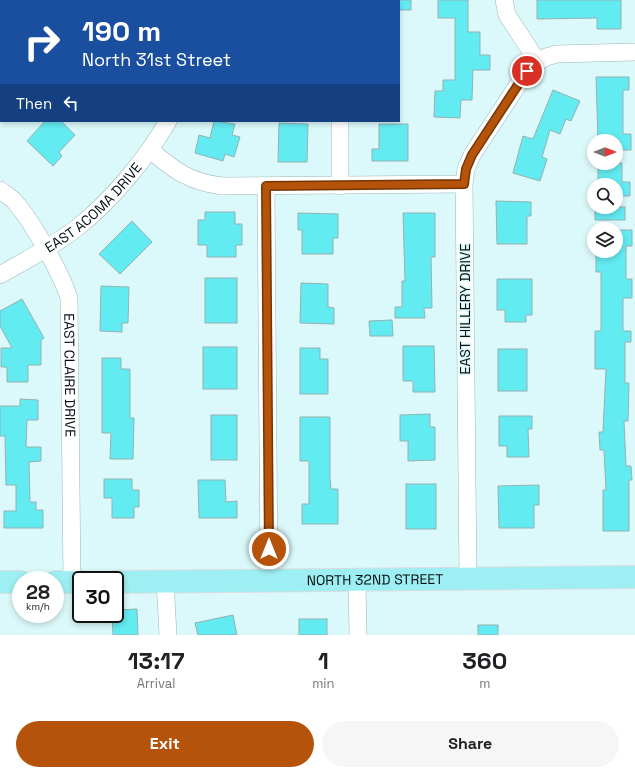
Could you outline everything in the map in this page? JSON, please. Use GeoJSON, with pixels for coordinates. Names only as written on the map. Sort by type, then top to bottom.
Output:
{"type":"FeatureCollection","features":[{"type":"Feature","properties":{"kind":"main road","name":"NORTH 32ND STREET"},"geometry":{"type":"LineString","coordinates":[[124,582],[635,577]]}},
{"type":"Feature","properties":{"kind":"main road"},"geometry":{"type":"LineString","coordinates":[[0,582],[12,582]]}},
{"type":"Feature","properties":{"kind":"street"},"geometry":{"type":"LineString","coordinates":[[504,0],[507,15],[538,62]]}},
{"type":"Feature","properties":{"kind":"street","name":"EAST HILLERY DRIVE"},"geometry":{"type":"LineString","coordinates":[[468,578],[464,184],[466,169],[472,155],[519,81],[527,71],[538,62],[557,54],[572,52],[635,52]]}},
{"type":"Feature","properties":{"kind":"street","name":"EAST ACOMA DRIVE"},"geometry":{"type":"LineString","coordinates":[[0,275],[76,228],[92,214],[150,150],[167,122]]}},
{"type":"Feature","properties":{"kind":"street"},"geometry":{"type":"LineString","coordinates":[[340,122],[340,186]]}},
{"type":"Feature","properties":{"kind":"street"},"geometry":{"type":"LineString","coordinates":[[150,150],[188,178],[204,184],[222,186],[464,184]]}},
{"type":"Feature","properties":{"kind":"street"},"geometry":{"type":"LineString","coordinates":[[266,186],[269,580]]}},
{"type":"Feature","properties":{"kind":"street","name":"EAST CLAIRE DRIVE"},"geometry":{"type":"LineString","coordinates":[[0,190],[14,202],[44,249],[65,286],[70,312],[69,582]]}},
{"type":"Feature","properties":{"kind":"street"},"geometry":{"type":"LineString","coordinates":[[357,580],[358,635]]}},
{"type":"Feature","properties":{"kind":"street"},"geometry":{"type":"LineString","coordinates":[[166,581],[168,635]]}},
{"type":"Feature","properties":{"kind":"building"},"geometry":{"type":"Polygon","coordinates":[[[400,0],[411,0],[411,10],[400,10],[400,0]]]}},
{"type":"Feature","properties":{"kind":"building"},"geometry":{"type":"Polygon","coordinates":[[[438,0],[468,0],[468,32],[480,32],[480,55],[490,55],[490,70],[473,70],[472,100],[461,100],[460,118],[434,117],[435,91],[443,91],[443,80],[455,80],[455,18],[438,18],[438,0]]]}},
{"type":"Feature","properties":{"kind":"building"},"geometry":{"type":"Polygon","coordinates":[[[537,0],[621,0],[621,29],[597,29],[597,18],[537,19],[537,0]]]}},
{"type":"Feature","properties":{"kind":"building"},"geometry":{"type":"Polygon","coordinates":[[[596,77],[629,77],[629,90],[623,90],[623,134],[598,134],[596,77]]]}},
{"type":"Feature","properties":{"kind":"building"},"geometry":{"type":"Polygon","coordinates":[[[553,90],[580,101],[571,121],[566,119],[560,134],[550,130],[542,157],[547,159],[540,181],[513,173],[523,136],[533,139],[553,90]]]}},
{"type":"Feature","properties":{"kind":"building"},"geometry":{"type":"Polygon","coordinates":[[[44,122],[62,122],[75,135],[59,152],[62,156],[53,166],[27,141],[44,122]]]}},
{"type":"Feature","properties":{"kind":"building"},"geometry":{"type":"Polygon","coordinates":[[[214,122],[235,124],[232,135],[240,137],[234,157],[225,154],[223,161],[195,153],[199,135],[210,138],[214,122]]]}},
{"type":"Feature","properties":{"kind":"building"},"geometry":{"type":"Polygon","coordinates":[[[279,123],[308,124],[307,162],[278,162],[279,123]]]}},
{"type":"Feature","properties":{"kind":"building"},"geometry":{"type":"Polygon","coordinates":[[[379,124],[408,124],[408,161],[372,161],[372,149],[379,149],[379,124]]]}},
{"type":"Feature","properties":{"kind":"building"},"geometry":{"type":"Polygon","coordinates":[[[623,134],[631,134],[631,150],[623,150],[623,134]]]}},
{"type":"Feature","properties":{"kind":"building"},"geometry":{"type":"Polygon","coordinates":[[[598,170],[622,170],[622,178],[598,178],[598,170]]]}},
{"type":"Feature","properties":{"kind":"building"},"geometry":{"type":"Polygon","coordinates":[[[623,182],[630,182],[630,196],[623,196],[623,182]]]}},
{"type":"Feature","properties":{"kind":"building"},"geometry":{"type":"Polygon","coordinates":[[[496,201],[531,202],[531,216],[527,216],[527,244],[497,244],[496,201]]]}},
{"type":"Feature","properties":{"kind":"building"},"geometry":{"type":"Polygon","coordinates":[[[623,207],[625,207],[625,220],[595,220],[595,214],[623,214],[623,207]]]}},
{"type":"Feature","properties":{"kind":"building"},"geometry":{"type":"Polygon","coordinates":[[[205,212],[235,212],[235,224],[242,224],[242,245],[236,245],[236,257],[207,257],[207,245],[198,245],[198,220],[205,220],[205,212]]]}},
{"type":"Feature","properties":{"kind":"building"},"geometry":{"type":"Polygon","coordinates":[[[298,213],[338,214],[338,238],[333,238],[333,254],[302,254],[302,230],[298,230],[298,213]]]}},
{"type":"Feature","properties":{"kind":"building"},"geometry":{"type":"Polygon","coordinates":[[[403,213],[435,213],[435,257],[431,257],[432,308],[424,308],[425,318],[395,318],[395,307],[402,307],[402,281],[405,281],[403,213]]]}},
{"type":"Feature","properties":{"kind":"building"},"geometry":{"type":"Polygon","coordinates":[[[132,221],[152,242],[120,274],[99,254],[132,221]]]}},
{"type":"Feature","properties":{"kind":"building"},"geometry":{"type":"Polygon","coordinates":[[[623,230],[632,230],[632,246],[626,246],[626,279],[632,279],[632,298],[623,298],[623,331],[631,331],[631,342],[625,342],[625,383],[629,383],[628,421],[624,421],[626,466],[631,466],[632,480],[629,480],[629,531],[603,531],[603,490],[606,490],[604,450],[600,450],[599,432],[603,432],[606,369],[595,369],[595,331],[601,331],[601,272],[596,272],[596,258],[623,258],[623,230]]]}},
{"type":"Feature","properties":{"kind":"building"},"geometry":{"type":"Polygon","coordinates":[[[205,278],[237,278],[237,323],[205,323],[205,278]]]}},
{"type":"Feature","properties":{"kind":"building"},"geometry":{"type":"Polygon","coordinates":[[[497,279],[532,279],[532,315],[526,315],[526,322],[505,322],[505,310],[497,310],[497,279]]]}},
{"type":"Feature","properties":{"kind":"building"},"geometry":{"type":"Polygon","coordinates":[[[301,283],[328,284],[328,307],[334,308],[334,324],[300,323],[301,283]]]}},
{"type":"Feature","properties":{"kind":"building"},"geometry":{"type":"Polygon","coordinates":[[[101,286],[129,287],[128,323],[122,323],[122,332],[100,331],[101,286]]]}},
{"type":"Feature","properties":{"kind":"building"},"geometry":{"type":"Polygon","coordinates":[[[22,299],[44,338],[41,340],[41,365],[28,365],[28,382],[7,382],[7,367],[1,367],[1,348],[12,348],[0,326],[0,311],[22,299]]]}},
{"type":"Feature","properties":{"kind":"building"},"geometry":{"type":"Polygon","coordinates":[[[392,320],[393,336],[370,336],[369,321],[392,320]]]}},
{"type":"Feature","properties":{"kind":"building"},"geometry":{"type":"Polygon","coordinates":[[[403,346],[434,346],[435,392],[413,392],[413,381],[403,381],[403,346]]]}},
{"type":"Feature","properties":{"kind":"building"},"geometry":{"type":"Polygon","coordinates":[[[203,347],[237,347],[237,389],[203,389],[203,347]]]}},
{"type":"Feature","properties":{"kind":"building"},"geometry":{"type":"Polygon","coordinates":[[[300,348],[320,348],[320,359],[328,359],[328,394],[300,394],[300,348]]]}},
{"type":"Feature","properties":{"kind":"building"},"geometry":{"type":"Polygon","coordinates":[[[498,349],[527,349],[527,391],[498,391],[498,349]]]}},
{"type":"Feature","properties":{"kind":"building"},"geometry":{"type":"Polygon","coordinates":[[[102,358],[121,358],[121,369],[130,369],[130,418],[134,418],[133,459],[110,459],[111,433],[102,433],[102,358]]]}},
{"type":"Feature","properties":{"kind":"building"},"geometry":{"type":"Polygon","coordinates":[[[20,399],[38,400],[38,420],[27,420],[26,447],[41,447],[41,461],[29,462],[30,502],[36,502],[36,510],[43,510],[43,528],[4,528],[4,511],[16,511],[16,485],[6,485],[5,436],[0,436],[0,406],[20,406],[20,399]]]}},
{"type":"Feature","properties":{"kind":"building"},"geometry":{"type":"Polygon","coordinates":[[[430,414],[430,427],[435,427],[435,460],[408,461],[408,441],[400,441],[400,415],[430,414]]]}},
{"type":"Feature","properties":{"kind":"building"},"geometry":{"type":"Polygon","coordinates":[[[211,415],[237,415],[237,460],[211,460],[211,415]]]}},
{"type":"Feature","properties":{"kind":"building"},"geometry":{"type":"Polygon","coordinates":[[[499,416],[532,416],[532,429],[528,429],[529,457],[507,457],[507,446],[499,446],[499,416]]]}},
{"type":"Feature","properties":{"kind":"building"},"geometry":{"type":"Polygon","coordinates":[[[300,417],[330,417],[330,478],[331,489],[338,489],[338,524],[302,524],[302,504],[309,504],[309,461],[300,461],[300,417]]]}},
{"type":"Feature","properties":{"kind":"building"},"geometry":{"type":"Polygon","coordinates":[[[104,479],[132,479],[132,490],[139,490],[139,507],[134,507],[134,518],[112,518],[112,498],[104,498],[104,479]]]}},
{"type":"Feature","properties":{"kind":"building"},"geometry":{"type":"Polygon","coordinates":[[[198,480],[225,480],[226,502],[237,501],[237,518],[199,518],[198,480]]]}},
{"type":"Feature","properties":{"kind":"building"},"geometry":{"type":"Polygon","coordinates":[[[406,484],[436,484],[436,529],[406,529],[406,484]]]}},
{"type":"Feature","properties":{"kind":"building"},"geometry":{"type":"Polygon","coordinates":[[[539,485],[539,505],[534,505],[534,528],[499,528],[498,486],[539,485]]]}},
{"type":"Feature","properties":{"kind":"building"},"geometry":{"type":"Polygon","coordinates":[[[137,609],[138,635],[113,635],[112,623],[124,623],[124,610],[137,609]]]}},
{"type":"Feature","properties":{"kind":"building"},"geometry":{"type":"Polygon","coordinates":[[[233,615],[237,635],[198,635],[195,623],[233,615]]]}},
{"type":"Feature","properties":{"kind":"building"},"geometry":{"type":"Polygon","coordinates":[[[299,619],[327,619],[327,635],[299,635],[299,619]]]}},
{"type":"Feature","properties":{"kind":"building"},"geometry":{"type":"Polygon","coordinates":[[[478,625],[498,625],[498,635],[478,635],[478,625]]]}},
{"type":"Feature","properties":{"kind":"route"},"geometry":{"type":"LineString","coordinates":[[269,549],[266,186],[464,184],[466,169],[472,155],[519,81],[527,71]]}}]}
